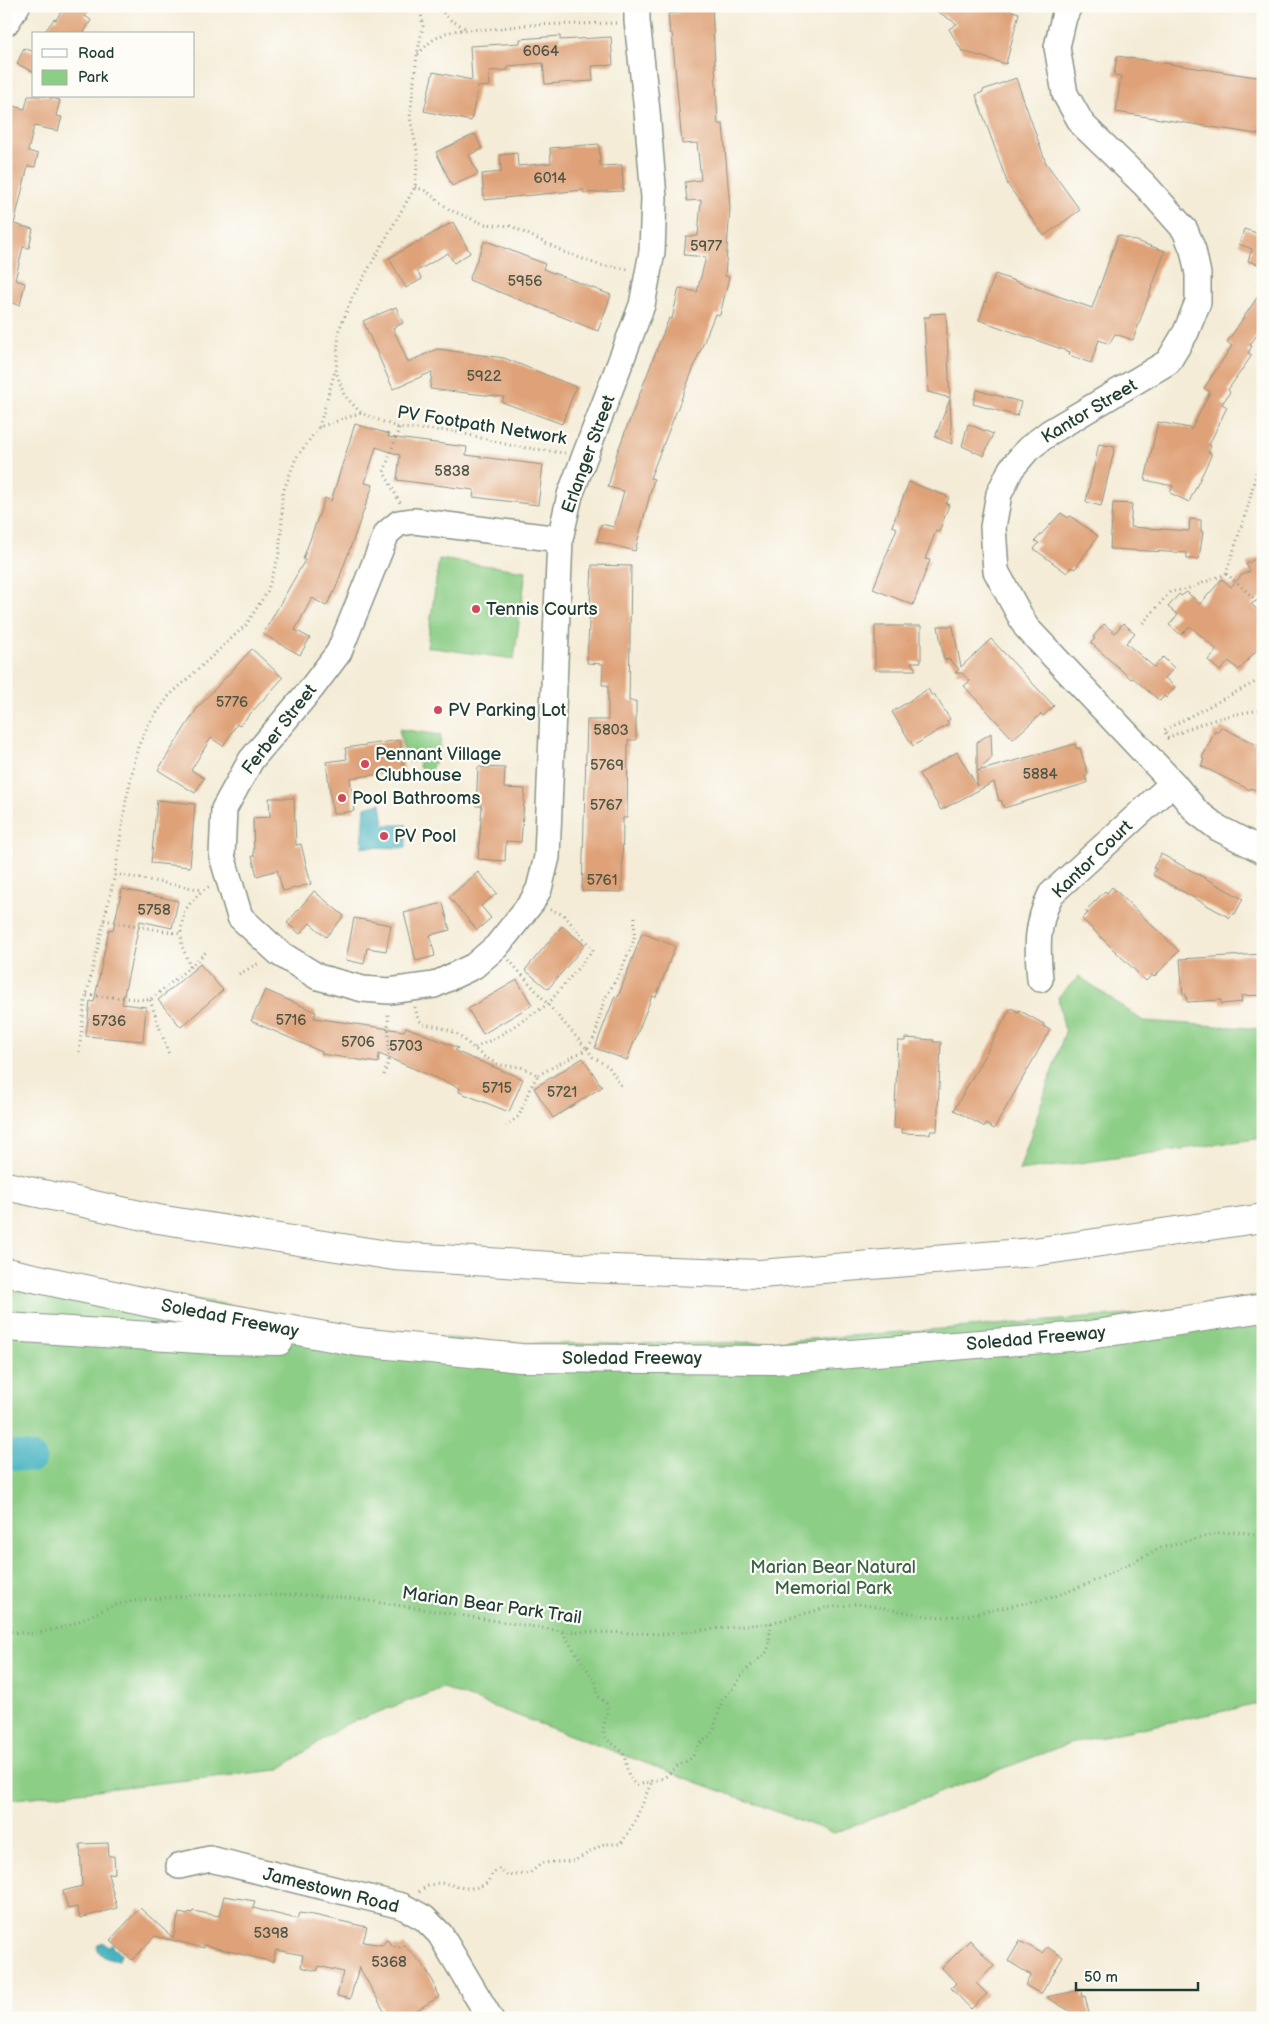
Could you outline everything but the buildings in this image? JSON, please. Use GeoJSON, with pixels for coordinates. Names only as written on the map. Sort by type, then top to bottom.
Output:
{"type":"FeatureCollection","features":[{"type":"Feature","properties":{"kind":"highway"},"geometry":{"type":"LineString","coordinates":[[6,1172],[158,1219]]}},
{"type":"Feature","properties":{"kind":"highway"},"geometry":{"type":"LineString","coordinates":[[6,1186],[158,1219],[394,1256],[582,1268],[760,1274],[1034,1252],[1263,1218]]}},
{"type":"Feature","properties":{"kind":"highway","name":"Soledad Freeway"},"geometry":{"type":"LineString","coordinates":[[6,1272],[174,1308],[358,1342],[521,1358],[774,1360],[1083,1336],[1263,1308]]}},
{"type":"Feature","properties":{"kind":"highway"},"geometry":{"type":"LineString","coordinates":[[6,1327],[215,1340],[358,1342]]}},
{"type":"Feature","properties":{"kind":"street"},"geometry":{"type":"LineString","coordinates":[[6,23],[17,6]]}},
{"type":"Feature","properties":{"kind":"street","name":"Kantor Street"},"geometry":{"type":"LineString","coordinates":[[1069,6],[1064,17],[1057,48],[1065,94],[1082,124],[1145,185],[1185,230],[1193,250],[1198,274],[1198,302],[1186,332],[1168,362],[1050,432],[1028,449],[1011,469],[999,494],[993,527],[996,571],[1026,627],[1173,783],[1197,812],[1218,828],[1263,851]]}},
{"type":"Feature","properties":{"kind":"street","name":"Erlanger Street"},"geometry":{"type":"LineString","coordinates":[[401,990],[434,985],[474,966],[497,946],[532,902],[539,889],[547,857],[560,539],[570,495],[642,304],[652,252],[654,198],[637,14]]}},
{"type":"Feature","properties":{"kind":"street"},"geometry":{"type":"LineString","coordinates":[[409,521],[560,539]]}},
{"type":"Feature","properties":{"kind":"street","name":"Ferber Street"},"geometry":{"type":"LineString","coordinates":[[401,990],[363,989],[318,977],[278,953],[240,917],[222,856],[224,809],[251,760],[311,689],[338,652],[387,533],[398,523],[409,521]]}},
{"type":"Feature","properties":{"kind":"street","name":"Kantor Court"},"geometry":{"type":"LineString","coordinates":[[1040,979],[1037,944],[1042,911],[1051,894],[1173,783]]}},
{"type":"Feature","properties":{"kind":"street","name":"Jamestown Road"},"geometry":{"type":"LineString","coordinates":[[179,1866],[210,1859],[402,1906],[424,1918],[440,1934],[490,2018]]}},
{"type":"Feature","properties":{"kind":"path","name":"PV Footpath Network"},"geometry":{"type":"LineString","coordinates":[[420,6],[423,26],[417,55],[410,117],[418,156],[415,187],[353,296],[339,330],[336,370],[344,395],[361,413],[399,428],[453,431],[513,446],[586,456]]}},
{"type":"Feature","properties":{"kind":"path"},"geometry":{"type":"LineString","coordinates":[[436,6],[451,20],[468,30]]}},
{"type":"Feature","properties":{"kind":"path"},"geometry":{"type":"LineString","coordinates":[[417,55],[431,41],[446,33],[637,14]]}},
{"type":"Feature","properties":{"kind":"path"},"geometry":{"type":"LineString","coordinates":[[415,187],[426,191],[450,210],[484,224],[511,226],[564,252],[599,265],[649,272]]}},
{"type":"Feature","properties":{"kind":"path"},"geometry":{"type":"LineString","coordinates":[[79,1052],[87,995],[115,874],[126,800],[136,756],[148,725],[169,696],[246,625],[267,592],[279,555],[282,495],[287,478],[296,458],[319,427],[336,370]]}},
{"type":"Feature","properties":{"kind":"path"},"geometry":{"type":"LineString","coordinates":[[319,427],[361,413]]}},
{"type":"Feature","properties":{"kind":"path"},"geometry":{"type":"LineString","coordinates":[[399,428],[384,472],[409,521]]}},
{"type":"Feature","properties":{"kind":"path"},"geometry":{"type":"LineString","coordinates":[[1226,574],[1248,506],[1263,446]]}},
{"type":"Feature","properties":{"kind":"path"},"geometry":{"type":"LineString","coordinates":[[1226,574],[1263,606]]}},
{"type":"Feature","properties":{"kind":"path"},"geometry":{"type":"LineString","coordinates":[[1143,623],[1170,592],[1187,589],[1226,574]]}},
{"type":"Feature","properties":{"kind":"path"},"geometry":{"type":"LineString","coordinates":[[1263,678],[1164,730],[1168,738],[1183,730],[1239,714],[1263,710]]}},
{"type":"Feature","properties":{"kind":"path"},"geometry":{"type":"LineString","coordinates":[[115,874],[203,890]]}},
{"type":"Feature","properties":{"kind":"path"},"geometry":{"type":"LineString","coordinates":[[190,967],[182,946],[181,934],[187,905],[203,890],[229,878]]}},
{"type":"Feature","properties":{"kind":"path"},"geometry":{"type":"LineString","coordinates":[[475,1048],[499,1036],[548,1004],[593,950],[564,915],[532,902]]}},
{"type":"Feature","properties":{"kind":"path"},"geometry":{"type":"LineString","coordinates":[[506,1126],[519,1116],[530,1088],[538,1075],[587,1049],[595,1036],[604,1000],[620,973],[634,940],[635,915]]}},
{"type":"Feature","properties":{"kind":"path"},"geometry":{"type":"LineString","coordinates":[[104,920],[181,934]]}},
{"type":"Feature","properties":{"kind":"path"},"geometry":{"type":"LineString","coordinates":[[497,946],[593,1057],[608,1067],[622,1087]]}},
{"type":"Feature","properties":{"kind":"path"},"geometry":{"type":"LineString","coordinates":[[87,995],[150,1000],[207,951]]}},
{"type":"Feature","properties":{"kind":"path"},"geometry":{"type":"LineString","coordinates":[[401,990],[422,1024],[440,1027],[456,1033],[482,1056],[499,1065],[521,1068],[538,1075]]}},
{"type":"Feature","properties":{"kind":"path"},"geometry":{"type":"LineString","coordinates":[[384,1075],[401,990]]}},
{"type":"Feature","properties":{"kind":"path"},"geometry":{"type":"LineString","coordinates":[[150,1000],[168,1055]]}},
{"type":"Feature","properties":{"kind":"path","name":"Marian Bear Park Trail"},"geometry":{"type":"LineString","coordinates":[[6,1631],[33,1634],[68,1626],[112,1606],[133,1601],[195,1595],[307,1595],[351,1598],[562,1631],[667,1634],[770,1623],[825,1608],[858,1604],[934,1617],[963,1616],[1050,1598],[1090,1583],[1161,1548],[1219,1533],[1238,1532],[1263,1535]]}},
{"type":"Feature","properties":{"kind":"path"},"geometry":{"type":"LineString","coordinates":[[562,1631],[596,1683],[598,1696],[606,1703],[607,1716],[603,1730],[605,1736],[623,1753],[628,1774],[637,1785],[664,1778],[676,1767],[692,1758],[698,1746],[710,1736],[717,1720],[722,1700],[743,1673],[768,1651],[770,1623]]}},
{"type":"Feature","properties":{"kind":"path"},"geometry":{"type":"LineString","coordinates":[[402,1906],[425,1887],[441,1882],[472,1888],[487,1883],[492,1874],[499,1869],[508,1876],[530,1873],[542,1863],[574,1861],[604,1844],[621,1844],[634,1823],[652,1781]]}},
{"type":"Feature","properties":{"kind":"green space","name":"Tennis Courts"},"geometry":{"type":"Polygon","coordinates":[[[439,559],[526,571],[514,659],[427,647],[439,559]]]}},
{"type":"Feature","properties":{"kind":"green space"},"geometry":{"type":"Polygon","coordinates":[[[399,729],[441,735],[439,753],[429,773],[419,767],[419,761],[406,761],[399,729]]]}},
{"type":"Feature","properties":{"kind":"green space"},"geometry":{"type":"Polygon","coordinates":[[[1079,976],[1143,1021],[1263,1029],[1263,1138],[1019,1171],[1065,1032],[1058,997],[1079,976]]]}},
{"type":"Feature","properties":{"kind":"green space","name":"Marian Bear Natural Memorial Park"},"geometry":{"type":"Polygon","coordinates":[[[135,1289],[388,1332],[499,1343],[612,1344],[770,1342],[1153,1313],[1263,1295],[1263,1703],[1070,1743],[834,1833],[443,1688],[344,1725],[278,1770],[6,1800],[6,1291],[135,1289]]]}},
{"type":"Feature","properties":{"kind":"water","name":"PV Pool"},"geometry":{"type":"Polygon","coordinates":[[[381,803],[384,825],[406,825],[406,848],[362,847],[365,807],[381,803]]]}},
{"type":"Feature","properties":{"kind":"water"},"geometry":{"type":"Polygon","coordinates":[[[102,1942],[109,1947],[113,1944],[113,1949],[121,1953],[119,1960],[112,1960],[102,1956],[97,1946],[102,1942]]]}},
{"type":"Feature","properties":{"kind":"waterway"},"geometry":{"type":"LineString","coordinates":[[6,1454],[32,1458]]}},
{"type":"Feature","properties":{"kind":"place","name":"Tennis Courts"},"geometry":{"type":"Point","coordinates":[476,609]}},
{"type":"Feature","properties":{"kind":"place","name":"PV Parking Lot"},"geometry":{"type":"Point","coordinates":[438,710]}},
{"type":"Feature","properties":{"kind":"place","name":"Pennant Village Clubhouse"},"geometry":{"type":"Point","coordinates":[365,764]}},
{"type":"Feature","properties":{"kind":"place","name":"Pool Bathrooms"},"geometry":{"type":"Point","coordinates":[342,798]}},
{"type":"Feature","properties":{"kind":"place","name":"PV Pool"},"geometry":{"type":"Point","coordinates":[384,836]}}]}
